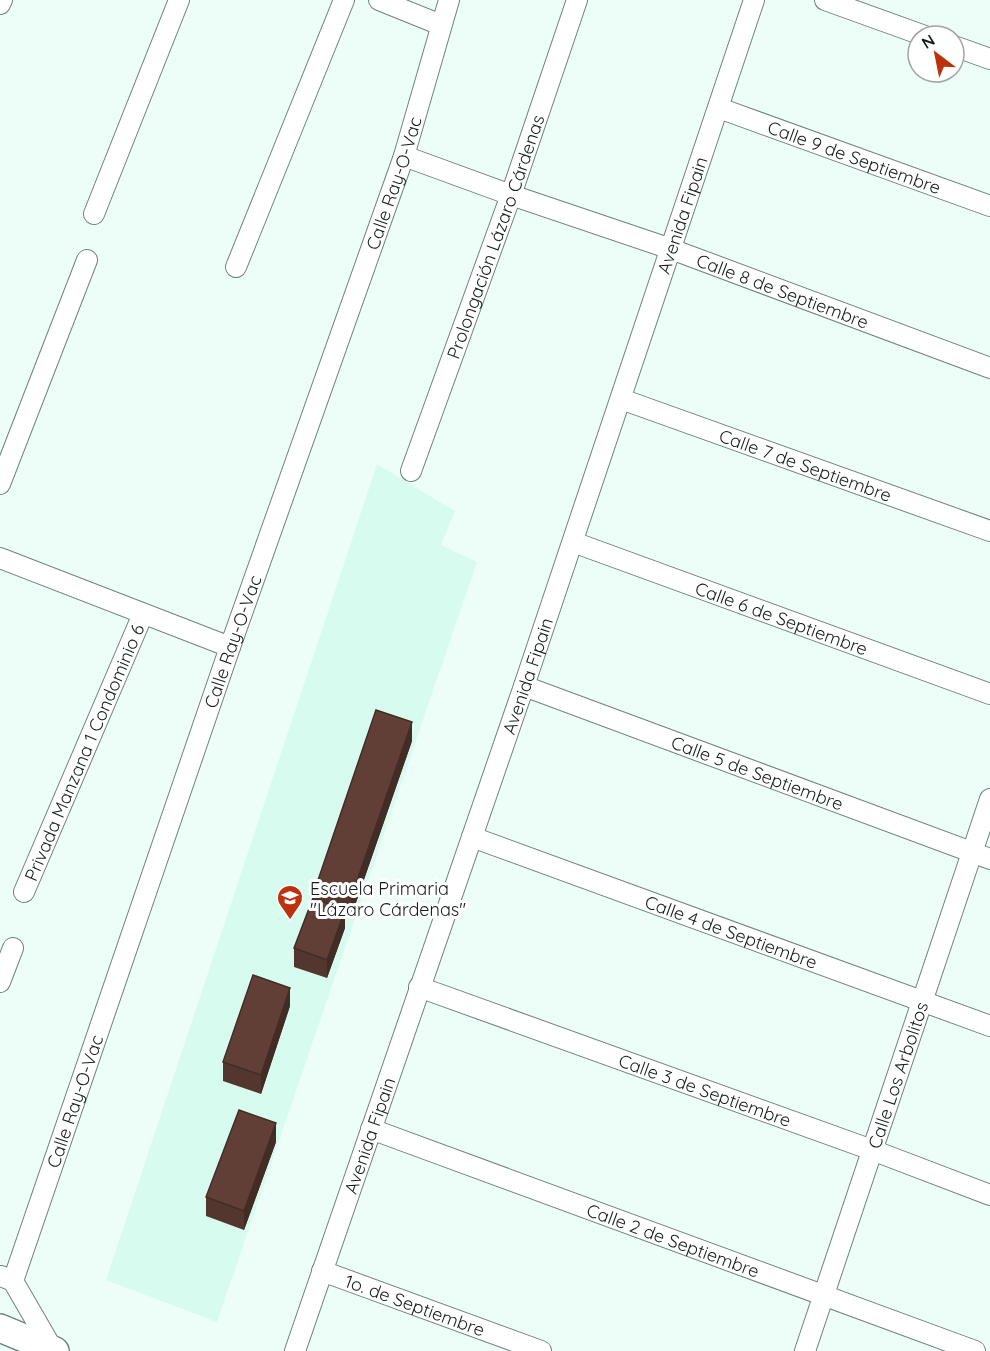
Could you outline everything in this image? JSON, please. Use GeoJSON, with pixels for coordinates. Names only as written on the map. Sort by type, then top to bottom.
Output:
{"type":"FeatureCollection","features":[{"type":"Feature","properties":{"kind":"main road"},"geometry":{"type":"LineString","coordinates":[[0,1328],[54,1351]]}},
{"type":"Feature","properties":{"kind":"street"},"geometry":{"type":"LineString","coordinates":[[94,214],[179,0]]}},
{"type":"Feature","properties":{"kind":"street"},"geometry":{"type":"LineString","coordinates":[[237,267],[344,0]]}},
{"type":"Feature","properties":{"kind":"street"},"geometry":{"type":"LineString","coordinates":[[379,0],[441,25]]}},
{"type":"Feature","properties":{"kind":"street","name":"Calle Ray-O-Vac"},"geometry":{"type":"LineString","coordinates":[[6,1278],[404,156],[449,0]]}},
{"type":"Feature","properties":{"kind":"street","name":"Prolongación Lázaro Cárdenas"},"geometry":{"type":"LineString","coordinates":[[411,471],[511,195],[577,0]]}},
{"type":"Feature","properties":{"kind":"street","name":"Avenida Fipain"},"geometry":{"type":"LineString","coordinates":[[295,1351],[573,542],[754,0]]}},
{"type":"Feature","properties":{"kind":"street"},"geometry":{"type":"LineString","coordinates":[[825,0],[906,29]]}},
{"type":"Feature","properties":{"kind":"street"},"geometry":{"type":"LineString","coordinates":[[966,50],[990,59]]}},
{"type":"Feature","properties":{"kind":"street","name":"Calle 9 de Septiembre"},"geometry":{"type":"LineString","coordinates":[[718,108],[990,206]]}},
{"type":"Feature","properties":{"kind":"street","name":"Calle 8 de Septiembre"},"geometry":{"type":"LineString","coordinates":[[404,156],[671,249],[990,368]]}},
{"type":"Feature","properties":{"kind":"street"},"geometry":{"type":"LineString","coordinates":[[0,484],[87,260]]}},
{"type":"Feature","properties":{"kind":"street","name":"Calle 7 de Septiembre"},"geometry":{"type":"LineString","coordinates":[[621,399],[990,531]]}},
{"type":"Feature","properties":{"kind":"street","name":"Calle 6 de Septiembre"},"geometry":{"type":"LineString","coordinates":[[573,542],[990,694]]}},
{"type":"Feature","properties":{"kind":"street"},"geometry":{"type":"LineString","coordinates":[[0,558],[230,647]]}},
{"type":"Feature","properties":{"kind":"street","name":"Privada Manzana 1 Condominio 6"},"geometry":{"type":"LineString","coordinates":[[24,892],[143,614]]}},
{"type":"Feature","properties":{"kind":"street","name":"Calle 5 de Septiembre"},"geometry":{"type":"LineString","coordinates":[[524,686],[981,856]]}},
{"type":"Feature","properties":{"kind":"street","name":"Calle Los Arbolitos"},"geometry":{"type":"LineString","coordinates":[[805,1351],[922,1001],[981,856],[990,799]]}},
{"type":"Feature","properties":{"kind":"street","name":"Calle 4 de Septiembre"},"geometry":{"type":"LineString","coordinates":[[472,837],[990,1026]]}},
{"type":"Feature","properties":{"kind":"street"},"geometry":{"type":"LineString","coordinates":[[0,982],[13,948]]}},
{"type":"Feature","properties":{"kind":"street","name":"Calle 3 de Septiembre"},"geometry":{"type":"LineString","coordinates":[[419,987],[872,1150],[990,1195]]}},
{"type":"Feature","properties":{"kind":"street","name":"Calle 2 de Septiembre"},"geometry":{"type":"LineString","coordinates":[[371,1129],[975,1351]]}},
{"type":"Feature","properties":{"kind":"street","name":"1o. de Septiembre"},"geometry":{"type":"LineString","coordinates":[[322,1271],[541,1351]]}},
{"type":"Feature","properties":{"kind":"street"},"geometry":{"type":"LineString","coordinates":[[6,1278],[54,1351]]}},
{"type":"Feature","properties":{"kind":"shaded area","name":"Escuela Primaria \"Lázaro Cárdenas\""},"geometry":{"type":"Polygon","coordinates":[[[377,464],[455,511],[441,545],[477,562],[217,1322],[106,1280],[377,464]]]}},
{"type":"Feature","properties":{"kind":"building"},"geometry":{"type":"Polygon","coordinates":[[[376,710],[412,722],[351,898],[316,886],[376,710]]]}},
{"type":"Feature","properties":{"kind":"building"},"geometry":{"type":"Polygon","coordinates":[[[313,898],[345,910],[327,960],[294,948],[313,898]]]}},
{"type":"Feature","properties":{"kind":"building"},"geometry":{"type":"Polygon","coordinates":[[[253,975],[290,988],[261,1075],[223,1062],[253,975]]]}},
{"type":"Feature","properties":{"kind":"building"},"geometry":{"type":"Polygon","coordinates":[[[239,1110],[276,1123],[244,1211],[206,1197],[239,1110]]]}},
{"type":"Feature","properties":{"kind":"place","name":"Escuela Primaria \"Lázaro Cárdenas\""},"geometry":{"type":"Point","coordinates":[290,921]}}]}
